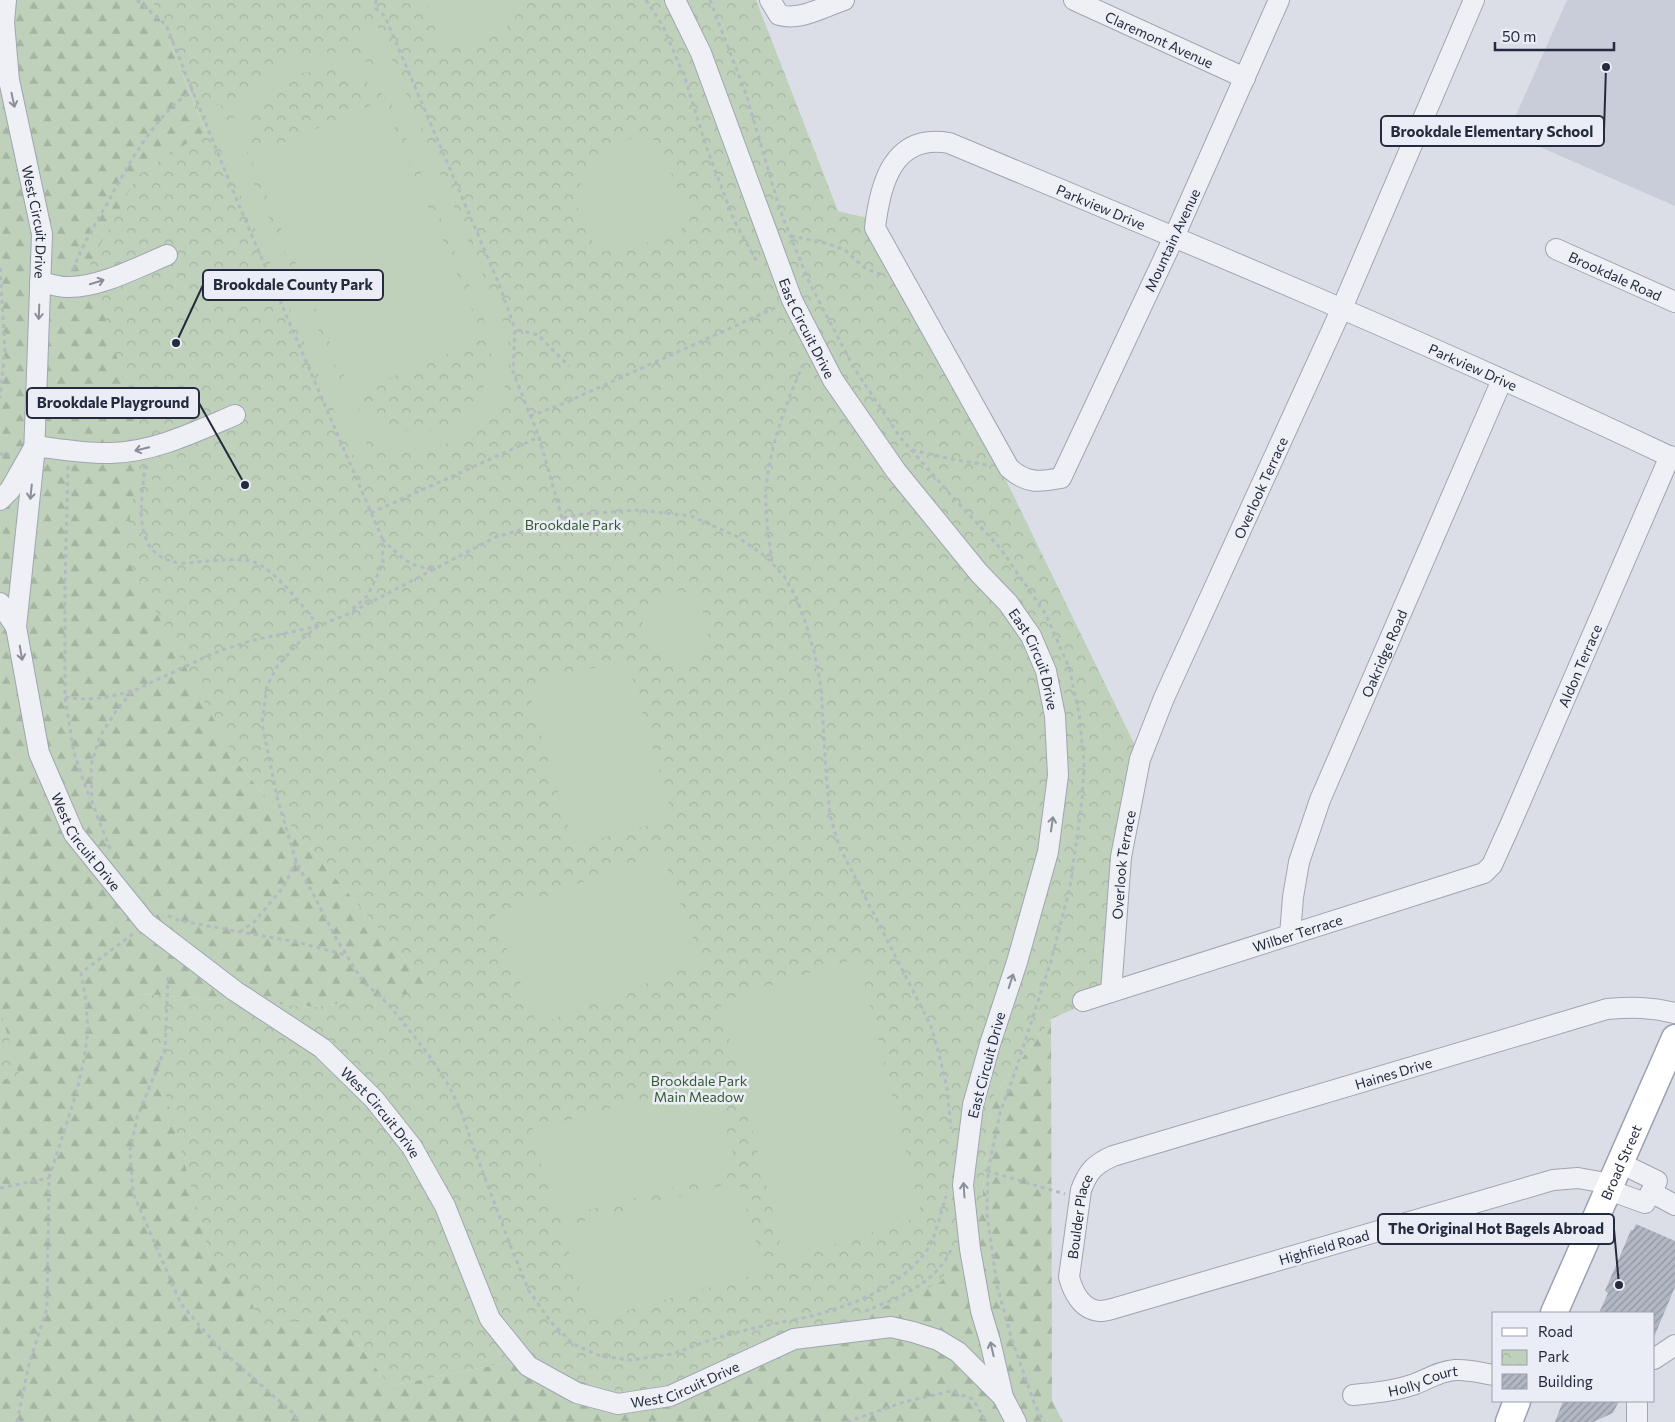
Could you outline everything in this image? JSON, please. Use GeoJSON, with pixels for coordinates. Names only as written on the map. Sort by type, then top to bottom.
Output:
{"type":"FeatureCollection","features":[{"type":"Feature","properties":{"kind":"main road","name":"Broad Street"},"geometry":{"type":"LineString","coordinates":[[1554,1312],[1614,1179],[1667,1076],[1675,1038]]}},
{"type":"Feature","properties":{"kind":"main road"},"geometry":{"type":"LineString","coordinates":[[1509,1422],[1516,1402]]}},
{"type":"Feature","properties":{"kind":"street","name":"West Circuit Drive"},"geometry":{"type":"LineString","coordinates":[[6,0],[4,22],[9,80],[42,234],[34,446],[16,627],[39,753],[74,834],[146,923],[235,991],[322,1048],[374,1099],[412,1147],[445,1206],[490,1319],[528,1366],[577,1393],[618,1404],[670,1396],[794,1339],[891,1328],[913,1332],[938,1340],[958,1352],[1003,1397]]}},
{"type":"Feature","properties":{"kind":"street","name":"East Circuit Drive"},"geometry":{"type":"LineString","coordinates":[[675,0],[701,53],[792,300],[843,396],[896,471],[979,573],[1008,603],[1031,636],[1046,671],[1055,716],[1058,775],[1048,852],[1017,962],[990,1044],[973,1105],[963,1184],[970,1249],[982,1311],[1003,1397]]}},
{"type":"Feature","properties":{"kind":"street"},"geometry":{"type":"LineString","coordinates":[[774,8],[788,18],[798,17],[844,0]]}},
{"type":"Feature","properties":{"kind":"street","name":"Claremont Avenue"},"geometry":{"type":"LineString","coordinates":[[1075,0],[1245,78]]}},
{"type":"Feature","properties":{"kind":"street","name":"Mountain Avenue"},"geometry":{"type":"LineString","coordinates":[[1061,478],[1174,237],[1279,0]]}},
{"type":"Feature","properties":{"kind":"street","name":"Overlook Terrace"},"geometry":{"type":"LineString","coordinates":[[1111,992],[1121,856],[1140,759],[1164,698],[1342,308],[1474,0]]}},
{"type":"Feature","properties":{"kind":"street","name":"Parkview Drive"},"geometry":{"type":"LineString","coordinates":[[1061,478],[1043,482],[1026,480],[1016,474],[1007,464],[875,228],[883,183],[896,161],[907,149],[923,142],[935,140],[949,143],[1342,308],[1673,457]]}},
{"type":"Feature","properties":{"kind":"street","name":"Brookdale Road"},"geometry":{"type":"LineString","coordinates":[[1556,249],[1675,302]]}},
{"type":"Feature","properties":{"kind":"street"},"geometry":{"type":"LineString","coordinates":[[40,282],[68,287],[85,286],[120,275],[167,255]]}},
{"type":"Feature","properties":{"kind":"street","name":"Oakridge Road"},"geometry":{"type":"LineString","coordinates":[[1290,935],[1293,897],[1299,862],[1320,800],[1502,380]]}},
{"type":"Feature","properties":{"kind":"street"},"geometry":{"type":"LineString","coordinates":[[34,446],[110,453],[132,451],[169,442],[234,416]]}},
{"type":"Feature","properties":{"kind":"street","name":"West Circuit Drive"},"geometry":{"type":"LineString","coordinates":[[0,500],[10,490],[34,446]]}},
{"type":"Feature","properties":{"kind":"street","name":"Aldon Terrace"},"geometry":{"type":"LineString","coordinates":[[1484,873],[1492,865],[1673,457]]}},
{"type":"Feature","properties":{"kind":"street"},"geometry":{"type":"LineString","coordinates":[[0,603],[16,627]]}},
{"type":"Feature","properties":{"kind":"street","name":"Wilber Terrace"},"geometry":{"type":"LineString","coordinates":[[1083,1001],[1484,873]]}},
{"type":"Feature","properties":{"kind":"street","name":"Haines Drive"},"geometry":{"type":"LineString","coordinates":[[1113,1156],[1607,1009],[1654,1008],[1675,1013]]}},
{"type":"Feature","properties":{"kind":"street","name":"Boulder Place"},"geometry":{"type":"LineString","coordinates":[[1073,1291],[1069,1277],[1080,1198],[1086,1178],[1091,1170],[1113,1156]]}},
{"type":"Feature","properties":{"kind":"street","name":"Highfield Road"},"geometry":{"type":"LineString","coordinates":[[1073,1291],[1079,1300],[1091,1309],[1100,1311],[1112,1309],[1553,1180],[1578,1178],[1614,1179]]}},
{"type":"Feature","properties":{"kind":"street"},"geometry":{"type":"LineString","coordinates":[[1614,1179],[1651,1192],[1675,1205]]}},
{"type":"Feature","properties":{"kind":"street"},"geometry":{"type":"LineString","coordinates":[[1614,1179],[1651,1192]]}},
{"type":"Feature","properties":{"kind":"street"},"geometry":{"type":"LineString","coordinates":[[1655,1358],[1675,1345]]}},
{"type":"Feature","properties":{"kind":"street","name":"Holly Court"},"geometry":{"type":"LineString","coordinates":[[1353,1395],[1383,1392],[1414,1384],[1438,1373],[1455,1370],[1492,1375]]}},
{"type":"Feature","properties":{"kind":"street"},"geometry":{"type":"LineString","coordinates":[[1003,1397],[1016,1422]]}},
{"type":"Feature","properties":{"kind":"street"},"geometry":{"type":"LineString","coordinates":[[1637,1402],[1638,1422]]}},
{"type":"Feature","properties":{"kind":"path"},"geometry":{"type":"LineString","coordinates":[[137,0],[166,25],[238,203],[382,538],[399,555],[418,568],[434,569]]}},
{"type":"Feature","properties":{"kind":"path"},"geometry":{"type":"LineString","coordinates":[[376,0],[376,9],[386,19],[498,284],[515,329],[513,372],[539,437],[562,518]]}},
{"type":"Feature","properties":{"kind":"path"},"geometry":{"type":"LineString","coordinates":[[646,0],[663,26],[685,78],[706,146],[734,220],[759,264]]}},
{"type":"Feature","properties":{"kind":"path"},"geometry":{"type":"LineString","coordinates":[[710,0],[746,94],[780,210],[790,236],[809,282],[854,368],[877,404],[912,450],[1000,548],[1045,613],[1068,667],[1079,714],[1084,762],[1082,800],[1070,886],[1051,961],[1000,1113],[988,1172],[987,1214],[997,1286],[1012,1340],[1035,1405],[1044,1422]]}},
{"type":"Feature","properties":{"kind":"path"},"geometry":{"type":"LineString","coordinates":[[68,287],[83,246],[138,149],[179,99],[193,90]]}},
{"type":"Feature","properties":{"kind":"path"},"geometry":{"type":"LineString","coordinates":[[790,236],[826,243],[845,250],[866,269],[886,278]]}},
{"type":"Feature","properties":{"kind":"path"},"geometry":{"type":"LineString","coordinates":[[0,268],[5,349],[0,398]]}},
{"type":"Feature","properties":{"kind":"path"},"geometry":{"type":"LineString","coordinates":[[530,416],[792,300]]}},
{"type":"Feature","properties":{"kind":"path"},"geometry":{"type":"LineString","coordinates":[[515,329],[538,335],[570,366]]}},
{"type":"Feature","properties":{"kind":"path"},"geometry":{"type":"LineString","coordinates":[[772,563],[765,508],[769,459],[800,372],[815,345]]}},
{"type":"Feature","properties":{"kind":"path"},"geometry":{"type":"LineString","coordinates":[[371,513],[539,437]]}},
{"type":"Feature","properties":{"kind":"path"},"geometry":{"type":"LineString","coordinates":[[145,448],[141,516],[143,532],[150,548],[163,557],[181,563],[227,560],[253,561],[270,571],[307,611],[318,626]]}},
{"type":"Feature","properties":{"kind":"path"},"geometry":{"type":"LineString","coordinates":[[912,450],[993,466]]}},
{"type":"Feature","properties":{"kind":"path"},"geometry":{"type":"LineString","coordinates":[[68,462],[65,697],[74,753],[114,856]]}},
{"type":"Feature","properties":{"kind":"path"},"geometry":{"type":"LineString","coordinates":[[65,697],[98,699],[133,691],[214,653],[250,641],[318,626],[348,614],[496,537],[562,518],[584,514],[637,510],[690,516],[736,536],[766,556],[784,576],[796,597],[815,655],[821,687],[830,815],[839,846],[931,1026],[947,1088],[951,1137]]}},
{"type":"Feature","properties":{"kind":"path"},"geometry":{"type":"LineString","coordinates":[[348,614],[368,595],[383,563],[382,538]]}},
{"type":"Feature","properties":{"kind":"path"},"geometry":{"type":"LineString","coordinates":[[318,626],[302,638],[278,665],[268,686],[262,723],[277,797],[296,861],[337,940],[362,980],[390,1006],[428,1054],[449,1086],[461,1111],[480,1167],[529,1291],[550,1321],[573,1344],[600,1356],[630,1360],[673,1354],[707,1341],[746,1330],[801,1318],[840,1306],[881,1290],[904,1275],[929,1246],[949,1188]]}},
{"type":"Feature","properties":{"kind":"path"},"geometry":{"type":"LineString","coordinates":[[92,802],[91,765],[100,736],[118,708],[133,691]]}},
{"type":"Feature","properties":{"kind":"path"},"geometry":{"type":"LineString","coordinates":[[240,932],[255,920],[284,886],[296,861]]}},
{"type":"Feature","properties":{"kind":"path"},"geometry":{"type":"LineString","coordinates":[[166,915],[181,922],[296,942],[346,955]]}},
{"type":"Feature","properties":{"kind":"path"},"geometry":{"type":"LineString","coordinates":[[17,1422],[29,1364],[47,1308],[49,1178],[76,1094],[84,1060],[88,1030],[86,1001],[81,973],[146,923]]}},
{"type":"Feature","properties":{"kind":"path"},"geometry":{"type":"LineString","coordinates":[[168,977],[165,1049],[137,1118],[130,1150],[133,1193],[181,1304],[220,1349],[294,1414],[298,1422]]}},
{"type":"Feature","properties":{"kind":"path"},"geometry":{"type":"LineString","coordinates":[[988,1172],[1080,1198]]}},
{"type":"Feature","properties":{"kind":"path"},"geometry":{"type":"LineString","coordinates":[[0,1188],[49,1178]]}},
{"type":"Feature","properties":{"kind":"path"},"geometry":{"type":"LineString","coordinates":[[862,1313],[911,1292],[921,1285],[938,1268],[949,1254],[953,1245]]}},
{"type":"Feature","properties":{"kind":"path"},"geometry":{"type":"LineString","coordinates":[[847,1422],[904,1402],[951,1390],[973,1399],[986,1422]]}},
{"type":"Feature","properties":{"kind":"shaded area"},"geometry":{"type":"Polygon","coordinates":[[[1567,0],[1675,0],[1675,206],[1508,133],[1567,0]]]}},
{"type":"Feature","properties":{"kind":"green space"},"geometry":{"type":"Polygon","coordinates":[[[0,0],[152,0],[206,132],[138,175],[238,764],[432,991],[314,1007],[139,994],[211,1260],[252,1298],[260,1328],[333,1312],[390,1386],[509,1362],[650,1400],[982,1199],[991,1100],[1051,1019],[1052,1400],[1063,1422],[0,1422],[0,0]]]}},
{"type":"Feature","properties":{"kind":"green space","name":"Brookdale Park"},"geometry":{"type":"Polygon","coordinates":[[[152,0],[756,0],[838,211],[880,221],[1145,766],[1099,998],[1051,1019],[991,1100],[982,1199],[941,1282],[733,1372],[650,1400],[509,1362],[390,1386],[333,1312],[259,1329],[251,1298],[211,1260],[138,994],[314,1007],[431,990],[238,764],[124,553],[142,445],[90,263],[138,175],[206,131],[152,0]]]}},
{"type":"Feature","properties":{"kind":"green space"},"geometry":{"type":"Polygon","coordinates":[[[425,0],[524,0],[518,13],[501,32],[479,42],[453,45],[440,43],[425,0]]]}},
{"type":"Feature","properties":{"kind":"green space"},"geometry":{"type":"Polygon","coordinates":[[[375,20],[506,329],[509,367],[502,395],[485,418],[470,431],[454,440],[418,449],[400,449],[381,444],[363,436],[371,455],[356,461],[204,111],[220,104],[231,128],[240,103],[255,83],[280,64],[295,58],[311,54],[342,54],[360,59],[375,67],[359,26],[375,20]],[[334,70],[301,73],[288,79],[266,97],[255,112],[249,128],[248,170],[348,397],[360,411],[373,421],[388,428],[419,433],[435,430],[450,424],[466,414],[478,398],[487,380],[491,364],[491,346],[488,329],[392,105],[373,86],[344,72],[334,70]]]}},
{"type":"Feature","properties":{"kind":"green space"},"geometry":{"type":"Polygon","coordinates":[[[383,100],[484,338],[352,394],[250,157],[383,100]]]}},
{"type":"Feature","properties":{"kind":"green space"},"geometry":{"type":"Polygon","coordinates":[[[633,138],[656,140],[688,210],[679,236],[602,252],[589,236],[581,219],[578,202],[580,185],[587,170],[598,156],[614,145],[633,138]]]}},
{"type":"Feature","properties":{"kind":"green space"},"geometry":{"type":"Polygon","coordinates":[[[680,590],[700,599],[708,635],[706,649],[685,665],[661,655],[642,635],[644,607],[680,590]]]}},
{"type":"Feature","properties":{"kind":"green space"},"geometry":{"type":"Polygon","coordinates":[[[627,659],[673,818],[574,846],[527,686],[627,659]]]}},
{"type":"Feature","properties":{"kind":"green space"},"geometry":{"type":"Polygon","coordinates":[[[661,852],[702,962],[537,1025],[494,916],[661,852]]]}},
{"type":"Feature","properties":{"kind":"green space"},"geometry":{"type":"Polygon","coordinates":[[[858,958],[922,1216],[785,1260],[720,1002],[858,958]]]}},
{"type":"Feature","properties":{"kind":"green space"},"geometry":{"type":"Polygon","coordinates":[[[0,1008],[19,1075],[0,1081],[0,1008]]]}},
{"type":"Feature","properties":{"kind":"green space","name":"Brookdale Park Main Meadow"},"geometry":{"type":"Polygon","coordinates":[[[713,1081],[738,1171],[558,1218],[530,1130],[713,1081]]]}},
{"type":"Feature","properties":{"kind":"green space"},"geometry":{"type":"Polygon","coordinates":[[[739,1181],[764,1272],[589,1321],[562,1227],[739,1181]]]}},
{"type":"Feature","properties":{"kind":"building"},"geometry":{"type":"Polygon","coordinates":[[[1636,1224],[1675,1241],[1675,1287],[1655,1335],[1655,1312],[1599,1312],[1608,1293],[1605,1291],[1631,1230],[1633,1230],[1636,1224]]]}},
{"type":"Feature","properties":{"kind":"building"},"geometry":{"type":"Polygon","coordinates":[[[1563,1402],[1618,1402],[1613,1413],[1593,1422],[1555,1422],[1563,1402]]]}},
{"type":"Feature","properties":{"kind":"place","name":"Brookdale Elementary School"},"geometry":{"type":"Point","coordinates":[1606,67]}},
{"type":"Feature","properties":{"kind":"place","name":"Brookdale County Park"},"geometry":{"type":"Point","coordinates":[176,343]}},
{"type":"Feature","properties":{"kind":"place","name":"Brookdale Playground"},"geometry":{"type":"Point","coordinates":[245,485]}},
{"type":"Feature","properties":{"kind":"place","name":"The Original Hot Bagels Abroad"},"geometry":{"type":"Point","coordinates":[1619,1285]}}]}
